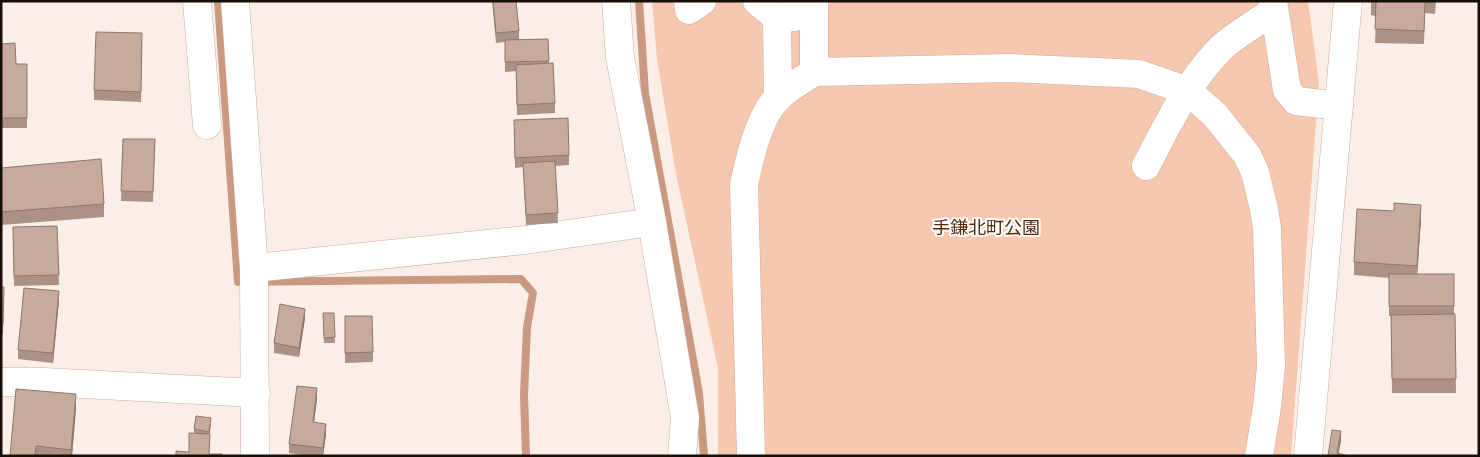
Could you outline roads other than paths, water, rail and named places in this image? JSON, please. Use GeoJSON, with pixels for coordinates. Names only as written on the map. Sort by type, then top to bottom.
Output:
{"type":"FeatureCollection","features":[{"type":"Feature","properties":{"kind":"street"},"geometry":{"type":"LineString","coordinates":[[197,1],[207,125]]}},
{"type":"Feature","properties":{"kind":"street"},"geometry":{"type":"LineString","coordinates":[[235,1],[254,268],[255,456]]}},
{"type":"Feature","properties":{"kind":"street"},"geometry":{"type":"LineString","coordinates":[[616,1],[620,57],[652,222],[684,418],[682,456]]}},
{"type":"Feature","properties":{"kind":"street"},"geometry":{"type":"LineString","coordinates":[[688,1],[689,10],[702,1]]}},
{"type":"Feature","properties":{"kind":"street"},"geometry":{"type":"LineString","coordinates":[[1308,456],[1348,1]]}},
{"type":"Feature","properties":{"kind":"street"},"geometry":{"type":"LineString","coordinates":[[789,5],[814,72]]}},
{"type":"Feature","properties":{"kind":"street"},"geometry":{"type":"LineString","coordinates":[[778,98],[789,5]]}},
{"type":"Feature","properties":{"kind":"street"},"geometry":{"type":"LineString","coordinates":[[1146,166],[1175,110],[1221,47],[1274,6],[1288,90],[1296,101],[1339,106]]}},
{"type":"Feature","properties":{"kind":"street"},"geometry":{"type":"LineString","coordinates":[[752,456],[744,184],[761,126],[774,102],[814,72],[1011,68],[1139,74],[1188,91],[1215,115],[1247,155],[1255,172],[1267,228],[1271,366],[1259,456]]}},
{"type":"Feature","properties":{"kind":"street"},"geometry":{"type":"LineString","coordinates":[[254,268],[525,240],[652,222]]}},
{"type":"Feature","properties":{"kind":"street"},"geometry":{"type":"LineString","coordinates":[[1,382],[44,382],[256,393]]}},
{"type":"Feature","properties":{"kind":"waterway"},"geometry":{"type":"LineString","coordinates":[[218,1],[238,282],[521,279],[533,293],[527,327],[524,395],[526,456]]}},
{"type":"Feature","properties":{"kind":"waterway"},"geometry":{"type":"LineString","coordinates":[[639,1],[645,93],[699,393],[704,456]]}},
{"type":"Feature","properties":{"kind":"park label","name":"手鎌北町公園"},"geometry":{"type":"Point","coordinates":[986,228]}}]}
